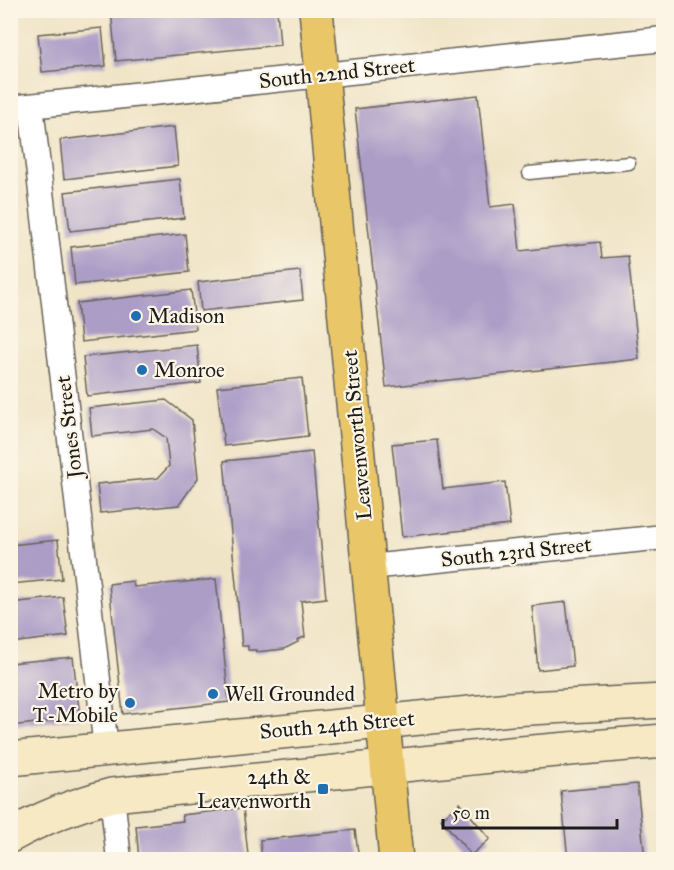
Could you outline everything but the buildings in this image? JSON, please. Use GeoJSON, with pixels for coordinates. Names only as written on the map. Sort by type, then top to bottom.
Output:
{"type":"FeatureCollection","features":[{"type":"Feature","properties":{"kind":"main road","name":"Leavenworth Street"},"geometry":{"type":"LineString","coordinates":[[316,10],[396,860]]}},
{"type":"Feature","properties":{"kind":"main road","name":"South 24th Street"},"geometry":{"type":"LineString","coordinates":[[10,759],[555,705],[663,701]]}},
{"type":"Feature","properties":{"kind":"main road"},"geometry":{"type":"LineString","coordinates":[[10,836],[73,805],[112,795],[510,754],[663,741]]}},
{"type":"Feature","properties":{"kind":"street","name":"South 22nd Street"},"geometry":{"type":"LineString","coordinates":[[21,107],[663,39]]}},
{"type":"Feature","properties":{"kind":"street","name":"Jones Street"},"geometry":{"type":"LineString","coordinates":[[21,107],[106,748]]}},
{"type":"Feature","properties":{"kind":"street","name":"South 23rd Street"},"geometry":{"type":"LineString","coordinates":[[369,567],[663,537]]}},
{"type":"Feature","properties":{"kind":"street"},"geometry":{"type":"LineString","coordinates":[[112,795],[119,860]]}},
{"type":"Feature","properties":{"kind":"lane"},"geometry":{"type":"LineString","coordinates":[[529,173],[628,163]]}},
{"type":"Feature","properties":{"kind":"place","name":"Madison"},"geometry":{"type":"Point","coordinates":[136,316]}},
{"type":"Feature","properties":{"kind":"place","name":"Monroe"},"geometry":{"type":"Point","coordinates":[142,370]}},
{"type":"Feature","properties":{"kind":"place","name":"Well Grounded"},"geometry":{"type":"Point","coordinates":[213,694]}},
{"type":"Feature","properties":{"kind":"place","name":"Metro by T-Mobile"},"geometry":{"type":"Point","coordinates":[130,703]}},
{"type":"Feature","properties":{"kind":"place","name":"24th & Leavenworth"},"geometry":{"type":"Point","coordinates":[323,789]}}]}
